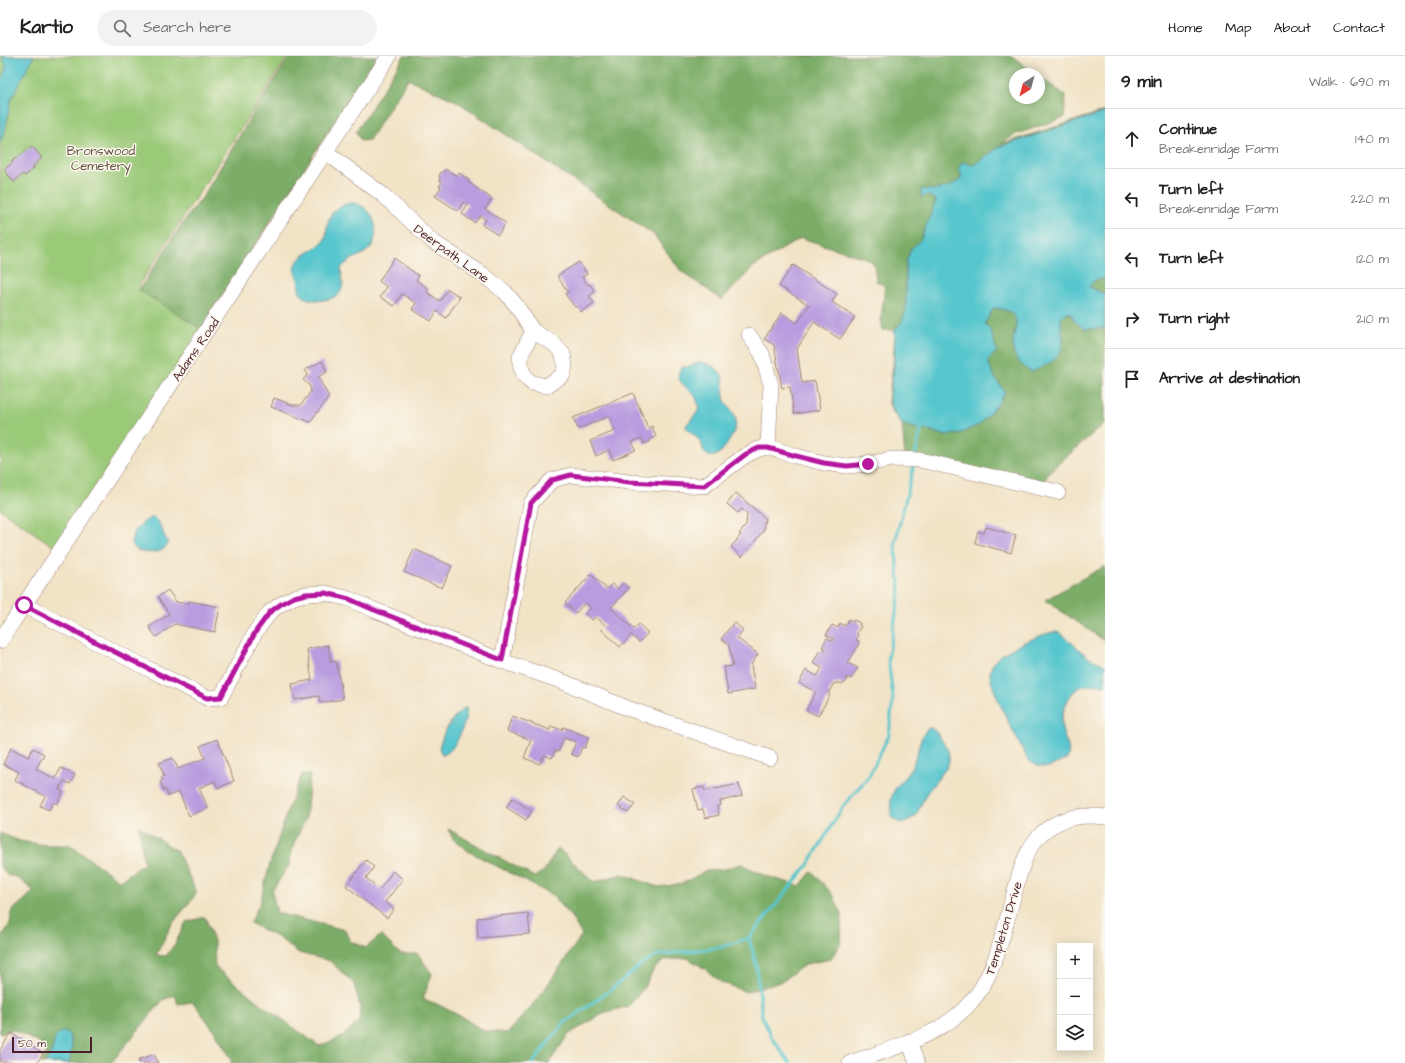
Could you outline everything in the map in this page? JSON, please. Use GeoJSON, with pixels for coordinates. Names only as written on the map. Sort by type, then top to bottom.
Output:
{"type":"FeatureCollection","features":[{"type":"Feature","properties":{"kind":"street","name":"Adams Road"},"geometry":{"type":"LineString","coordinates":[[0,641],[389,56]]}},
{"type":"Feature","properties":{"kind":"street","name":"Deerpath Lane"},"geometry":{"type":"LineString","coordinates":[[326,152],[383,195],[432,241],[482,274],[505,292],[533,330]]}},
{"type":"Feature","properties":{"kind":"street"},"geometry":{"type":"LineString","coordinates":[[749,335],[762,354],[771,385],[768,448]]}},
{"type":"Feature","properties":{"kind":"street"},"geometry":{"type":"LineString","coordinates":[[502,660],[531,503],[552,480],[571,475],[629,482],[704,486],[746,454],[759,448],[768,448],[817,461],[847,466],[868,464],[892,459],[915,460],[1058,492]]}},
{"type":"Feature","properties":{"kind":"street"},"geometry":{"type":"LineString","coordinates":[[24,605],[207,698],[221,697],[256,631],[270,612],[294,597],[306,594],[326,593],[349,599],[628,708],[770,758]]}},
{"type":"Feature","properties":{"kind":"street","name":"Templeton Drive"},"geometry":{"type":"LineString","coordinates":[[850,1063],[938,1029],[951,1021],[971,1002],[988,977],[994,962],[1025,857],[1033,843],[1042,833],[1051,827],[1074,817],[1105,817]]}},
{"type":"Feature","properties":{"kind":"street"},"geometry":{"type":"LineString","coordinates":[[910,1041],[917,1063]]}},
{"type":"Feature","properties":{"kind":"green space","name":"Bronswood Cemetery"},"geometry":{"type":"Polygon","coordinates":[[[0,56],[288,56],[139,285],[203,329],[56,548],[0,509],[0,56]]]}},
{"type":"Feature","properties":{"kind":"green space"},"geometry":{"type":"Polygon","coordinates":[[[290,56],[377,56],[201,329],[139,290],[183,222],[202,198],[290,56]]]}},
{"type":"Feature","properties":{"kind":"green space"},"geometry":{"type":"Polygon","coordinates":[[[404,56],[1012,56],[1028,68],[1009,68],[1009,104],[1045,104],[1045,80],[1066,96],[1064,118],[1016,134],[1001,144],[1105,111],[999,147],[961,174],[961,179],[952,186],[927,195],[936,200],[921,239],[911,249],[906,262],[906,309],[902,322],[895,330],[883,330],[881,319],[885,286],[876,281],[874,263],[865,258],[801,238],[753,267],[722,300],[681,271],[653,234],[456,101],[408,79],[369,140],[361,141],[356,132],[404,56]]]}},
{"type":"Feature","properties":{"kind":"green space"},"geometry":{"type":"Polygon","coordinates":[[[1105,278],[1105,294],[1089,287],[1095,280],[1105,278]]]}},
{"type":"Feature","properties":{"kind":"green space"},"geometry":{"type":"Polygon","coordinates":[[[994,308],[1005,310],[1014,315],[1017,322],[1014,335],[1061,328],[1061,317],[1070,312],[1074,320],[1084,329],[1105,328],[1105,423],[1050,471],[1041,488],[905,457],[902,424],[946,436],[961,433],[979,425],[997,405],[1005,392],[995,378],[987,361],[991,332],[985,323],[994,308]]]}},
{"type":"Feature","properties":{"kind":"green space"},"geometry":{"type":"Polygon","coordinates":[[[895,330],[894,365],[890,388],[902,424],[893,412],[888,401],[893,365],[895,330]]]}},
{"type":"Feature","properties":{"kind":"green space"},"geometry":{"type":"Polygon","coordinates":[[[1105,566],[1105,641],[1045,600],[1105,566]]]}},
{"type":"Feature","properties":{"kind":"green space"},"geometry":{"type":"Polygon","coordinates":[[[302,774],[310,775],[306,818],[294,843],[289,866],[272,891],[277,913],[345,930],[350,941],[366,948],[381,935],[400,954],[418,954],[432,974],[423,999],[437,1004],[462,1017],[484,1031],[508,1033],[540,996],[582,935],[572,918],[554,896],[468,851],[453,839],[448,829],[534,877],[544,871],[558,848],[594,882],[622,874],[658,887],[681,884],[706,871],[724,869],[741,864],[769,877],[800,886],[812,871],[832,894],[842,914],[841,943],[831,959],[806,964],[780,982],[746,992],[721,982],[688,958],[665,960],[654,969],[643,989],[629,1006],[603,1013],[568,1035],[549,1063],[230,1063],[232,1060],[213,1029],[193,1002],[178,1004],[175,995],[163,1000],[111,1063],[41,1063],[46,1053],[43,1045],[14,1030],[0,1033],[0,939],[10,924],[12,911],[34,891],[15,876],[8,876],[0,867],[0,833],[20,841],[46,845],[70,845],[120,881],[144,863],[139,826],[177,851],[197,893],[172,924],[156,955],[166,956],[175,944],[186,922],[205,917],[214,941],[215,967],[257,1001],[319,1046],[342,1037],[359,1021],[360,1006],[354,984],[330,961],[299,953],[279,938],[250,923],[260,903],[269,867],[288,809],[302,774]]]}},
{"type":"Feature","properties":{"kind":"water"},"geometry":{"type":"Polygon","coordinates":[[[2,56],[34,56],[11,99],[5,131],[0,143],[0,80],[3,77],[6,66],[2,56]]]}},
{"type":"Feature","properties":{"kind":"water"},"geometry":{"type":"Polygon","coordinates":[[[1105,112],[1105,278],[1095,280],[1089,287],[1105,294],[1105,328],[1084,329],[1074,320],[1070,312],[1061,317],[1063,340],[1060,352],[1052,361],[1031,372],[1019,362],[1014,353],[1013,345],[1016,324],[1015,318],[1006,310],[994,308],[985,323],[991,332],[997,351],[987,361],[995,378],[1005,392],[997,405],[979,425],[961,433],[946,436],[902,424],[889,401],[894,365],[895,330],[902,322],[906,309],[906,262],[911,249],[921,239],[936,200],[927,195],[921,198],[921,189],[932,190],[947,187],[961,179],[961,174],[958,168],[963,162],[973,165],[999,147],[1105,112]]]}},
{"type":"Feature","properties":{"kind":"water"},"geometry":{"type":"Polygon","coordinates":[[[354,203],[364,207],[369,212],[375,223],[376,229],[373,244],[365,252],[345,264],[341,269],[343,281],[340,293],[337,296],[326,300],[314,300],[304,297],[299,291],[298,279],[294,267],[295,265],[301,257],[322,243],[325,239],[328,221],[333,212],[344,205],[354,203]]]}},
{"type":"Feature","properties":{"kind":"water"},"geometry":{"type":"Polygon","coordinates":[[[700,362],[712,366],[718,370],[723,377],[724,397],[726,403],[734,413],[736,421],[734,431],[727,444],[718,454],[714,456],[709,456],[706,454],[700,441],[686,428],[687,424],[700,408],[695,396],[679,380],[678,376],[682,367],[700,362]]]}},
{"type":"Feature","properties":{"kind":"water"},"geometry":{"type":"Polygon","coordinates":[[[153,517],[159,523],[168,544],[164,549],[158,552],[143,552],[136,549],[132,545],[132,538],[140,525],[153,517]]]}},
{"type":"Feature","properties":{"kind":"water"},"geometry":{"type":"Polygon","coordinates":[[[1053,632],[1059,632],[1089,658],[1105,665],[1105,685],[1084,686],[1078,688],[1070,696],[1063,712],[1062,722],[1062,729],[1069,752],[1067,759],[1051,766],[1043,767],[1038,766],[1028,760],[999,703],[991,680],[990,670],[996,659],[1001,655],[1027,641],[1053,632]]]}},
{"type":"Feature","properties":{"kind":"water"},"geometry":{"type":"Polygon","coordinates":[[[466,707],[465,719],[460,735],[452,749],[442,755],[439,748],[444,733],[455,716],[466,707]]]}},
{"type":"Feature","properties":{"kind":"water"},"geometry":{"type":"Polygon","coordinates":[[[928,728],[931,728],[936,732],[947,748],[949,761],[947,767],[926,794],[916,816],[903,823],[898,822],[892,817],[891,799],[893,792],[910,770],[921,740],[928,728]]]}},
{"type":"Feature","properties":{"kind":"water"},"geometry":{"type":"Polygon","coordinates":[[[61,1032],[67,1032],[72,1043],[69,1063],[45,1063],[52,1051],[55,1038],[61,1032]]]}},
{"type":"Feature","properties":{"kind":"building"},"geometry":{"type":"Polygon","coordinates":[[[32,146],[42,158],[25,176],[23,174],[14,182],[4,170],[13,162],[12,161],[32,146]]]}},
{"type":"Feature","properties":{"kind":"building"},"geometry":{"type":"Polygon","coordinates":[[[445,169],[457,176],[459,173],[469,180],[468,182],[492,199],[485,209],[506,223],[498,235],[482,225],[486,220],[480,216],[475,223],[462,214],[468,205],[463,202],[458,211],[435,196],[441,187],[439,186],[442,182],[439,180],[439,176],[445,169]]]}},
{"type":"Feature","properties":{"kind":"building"},"geometry":{"type":"Polygon","coordinates":[[[394,258],[419,276],[416,280],[429,289],[427,292],[440,301],[448,289],[460,297],[446,318],[437,311],[431,321],[412,309],[416,303],[402,294],[394,306],[380,297],[387,287],[379,281],[394,258]]]}},
{"type":"Feature","properties":{"kind":"building"},"geometry":{"type":"Polygon","coordinates":[[[579,262],[587,274],[582,277],[588,285],[590,284],[595,292],[589,296],[594,303],[581,312],[565,294],[568,292],[557,276],[579,262]]]}},
{"type":"Feature","properties":{"kind":"building"},"geometry":{"type":"Polygon","coordinates":[[[793,265],[837,294],[832,302],[855,317],[840,339],[814,322],[797,349],[802,383],[815,381],[820,410],[794,414],[790,387],[782,388],[774,345],[764,339],[782,313],[797,323],[809,305],[779,286],[793,265]]]}},
{"type":"Feature","properties":{"kind":"building"},"geometry":{"type":"Polygon","coordinates":[[[322,361],[327,372],[318,377],[329,397],[310,422],[271,407],[274,398],[293,405],[301,405],[311,391],[309,385],[303,380],[308,374],[305,370],[322,361]]]}},
{"type":"Feature","properties":{"kind":"building"},"geometry":{"type":"Polygon","coordinates":[[[633,393],[648,428],[652,426],[656,437],[650,439],[651,441],[644,444],[642,438],[632,442],[636,450],[613,460],[609,450],[596,456],[590,441],[615,431],[609,416],[578,429],[573,418],[633,393]]]}},
{"type":"Feature","properties":{"kind":"building"},"geometry":{"type":"Polygon","coordinates":[[[736,493],[765,518],[763,531],[742,557],[731,547],[741,535],[739,534],[746,525],[747,514],[742,509],[738,513],[727,504],[736,493]]]}},
{"type":"Feature","properties":{"kind":"building"},"geometry":{"type":"Polygon","coordinates":[[[986,527],[1016,535],[1011,553],[975,543],[978,531],[984,533],[986,527]]]}},
{"type":"Feature","properties":{"kind":"building"},"geometry":{"type":"Polygon","coordinates":[[[414,549],[452,566],[442,588],[404,572],[414,549]]]}},
{"type":"Feature","properties":{"kind":"building"},"geometry":{"type":"Polygon","coordinates":[[[591,574],[607,589],[612,584],[618,589],[623,583],[629,588],[611,608],[634,629],[639,624],[648,633],[639,642],[631,635],[620,647],[601,629],[605,625],[596,617],[592,620],[585,614],[591,608],[585,603],[576,613],[565,603],[591,574]]]}},
{"type":"Feature","properties":{"kind":"building"},"geometry":{"type":"Polygon","coordinates":[[[168,590],[176,602],[188,604],[189,601],[220,607],[215,632],[175,624],[156,637],[149,627],[169,614],[158,597],[168,590]]]}},
{"type":"Feature","properties":{"kind":"building"},"geometry":{"type":"Polygon","coordinates":[[[849,619],[853,622],[854,620],[860,623],[859,625],[861,626],[857,633],[858,636],[856,640],[859,641],[858,646],[848,663],[858,668],[851,679],[846,677],[847,680],[845,683],[834,683],[828,693],[830,695],[818,716],[806,710],[816,692],[799,683],[806,670],[817,676],[822,668],[813,663],[820,650],[824,652],[826,649],[822,647],[827,638],[833,641],[834,639],[826,635],[832,625],[838,628],[840,623],[845,626],[849,619]]]}},
{"type":"Feature","properties":{"kind":"building"},"geometry":{"type":"Polygon","coordinates":[[[734,622],[743,630],[737,638],[758,654],[751,665],[755,689],[728,694],[724,667],[733,666],[729,645],[721,639],[734,622]]]}},
{"type":"Feature","properties":{"kind":"building"},"geometry":{"type":"Polygon","coordinates":[[[328,645],[331,662],[336,661],[343,699],[320,703],[319,696],[295,700],[292,684],[312,680],[307,649],[328,645]]]}},
{"type":"Feature","properties":{"kind":"building"},"geometry":{"type":"Polygon","coordinates":[[[512,716],[550,730],[551,726],[562,730],[563,727],[589,737],[585,748],[582,747],[578,757],[571,754],[576,742],[564,738],[558,752],[555,750],[552,758],[544,755],[540,764],[524,758],[531,740],[507,731],[512,716]]]}},
{"type":"Feature","properties":{"kind":"building"},"geometry":{"type":"Polygon","coordinates":[[[217,739],[234,781],[218,788],[215,781],[199,788],[208,808],[189,816],[179,792],[168,796],[166,790],[164,791],[160,782],[163,780],[161,777],[164,776],[159,763],[173,758],[178,769],[205,758],[200,746],[217,739]]]}},
{"type":"Feature","properties":{"kind":"building"},"geometry":{"type":"Polygon","coordinates":[[[11,748],[28,757],[33,748],[44,754],[36,769],[55,779],[61,768],[75,775],[70,784],[64,781],[59,790],[63,792],[57,804],[54,802],[49,810],[40,806],[45,796],[15,780],[19,772],[3,764],[11,748]]]}},
{"type":"Feature","properties":{"kind":"building"},"geometry":{"type":"Polygon","coordinates":[[[739,784],[742,796],[720,801],[721,805],[717,806],[719,815],[705,818],[703,809],[698,810],[693,789],[704,787],[705,791],[739,784]]]}},
{"type":"Feature","properties":{"kind":"building"},"geometry":{"type":"Polygon","coordinates":[[[624,797],[635,804],[628,813],[618,806],[624,797]]]}},
{"type":"Feature","properties":{"kind":"building"},"geometry":{"type":"Polygon","coordinates":[[[512,798],[532,811],[526,820],[506,807],[512,798]]]}},
{"type":"Feature","properties":{"kind":"building"},"geometry":{"type":"Polygon","coordinates":[[[366,860],[374,867],[366,878],[380,889],[393,871],[403,879],[385,902],[394,909],[387,918],[346,886],[366,860]]]}},
{"type":"Feature","properties":{"kind":"building"},"geometry":{"type":"Polygon","coordinates":[[[528,913],[530,934],[478,938],[477,918],[528,913]]]}},
{"type":"Feature","properties":{"kind":"building"},"geometry":{"type":"Polygon","coordinates":[[[11,1033],[43,1054],[37,1063],[0,1062],[0,1050],[11,1033]]]}},
{"type":"Feature","properties":{"kind":"building"},"geometry":{"type":"Polygon","coordinates":[[[154,1054],[158,1063],[139,1063],[138,1060],[154,1054]]]}},
{"type":"Feature","properties":{"kind":"waterway"},"geometry":{"type":"LineString","coordinates":[[915,455],[921,430]]}},
{"type":"Feature","properties":{"kind":"waterway"},"geometry":{"type":"LineString","coordinates":[[533,1063],[563,1024],[609,991],[642,964],[659,955],[722,947],[749,938],[808,865],[844,805],[869,776],[889,735],[893,698],[888,658],[900,591],[895,543],[914,465]]}},
{"type":"Feature","properties":{"kind":"waterway"},"geometry":{"type":"LineString","coordinates":[[749,938],[756,964],[762,1016],[772,1038],[790,1063]]}},
{"type":"Feature","properties":{"kind":"route"},"geometry":{"type":"LineString","coordinates":[[24,605],[207,698],[221,697],[256,631],[270,612],[294,597],[306,594],[326,593],[349,599],[502,660],[531,503],[552,480],[571,475],[629,482],[704,486],[746,454],[759,448],[768,448],[824,463],[847,466],[868,464]]}}]}
